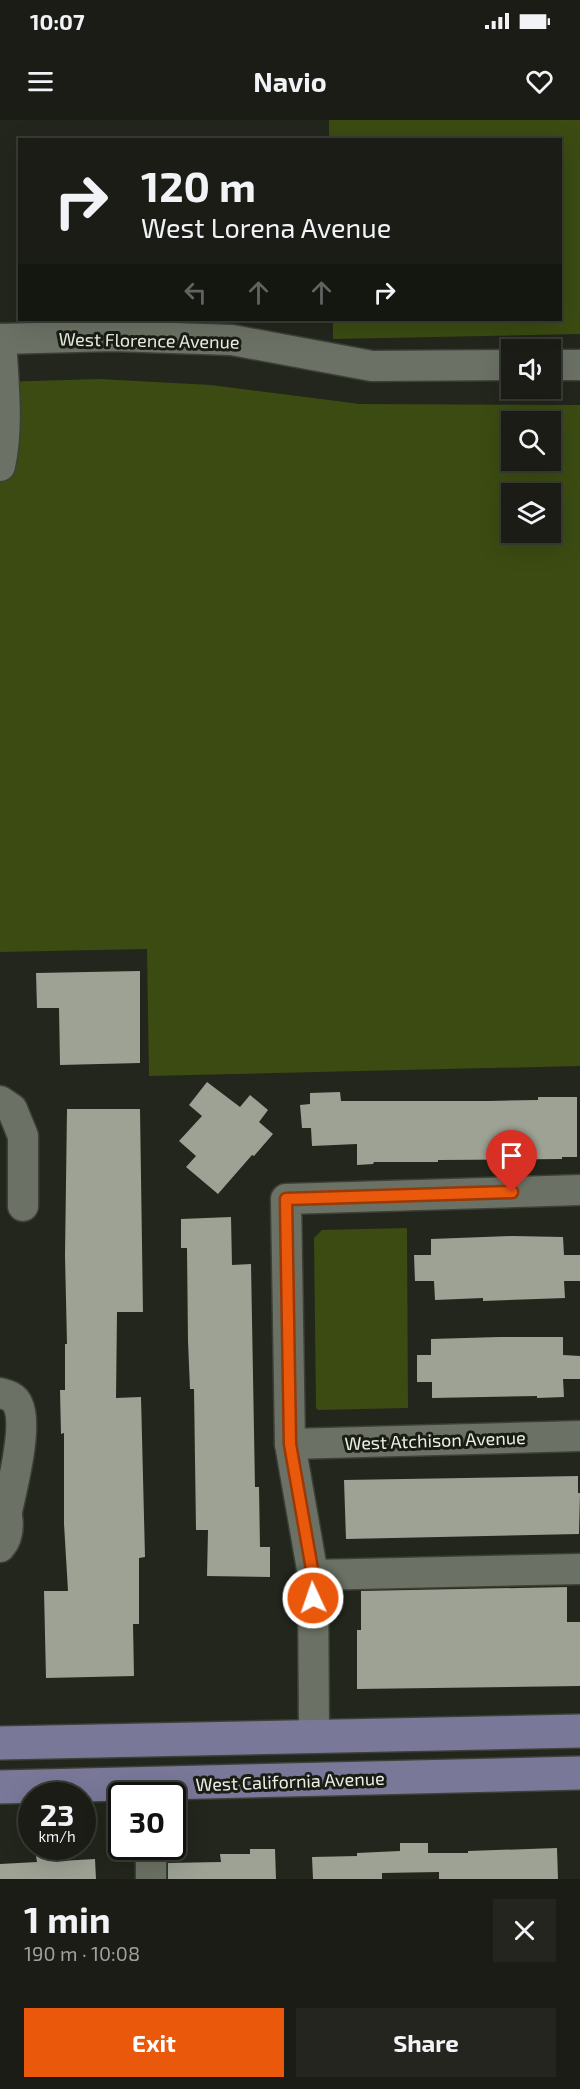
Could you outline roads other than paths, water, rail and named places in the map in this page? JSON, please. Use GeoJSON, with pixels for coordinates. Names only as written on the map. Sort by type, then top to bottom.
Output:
{"type":"FeatureCollection","features":[{"type":"Feature","properties":{"kind":"main road"},"geometry":{"type":"LineString","coordinates":[[0,1743],[580,1731]]}},
{"type":"Feature","properties":{"kind":"main road"},"geometry":{"type":"LineString","coordinates":[[156,1782],[159,1776],[171,1767],[186,1762],[292,1758],[314,1735]]}},
{"type":"Feature","properties":{"kind":"main road","name":"West California Avenue"},"geometry":{"type":"LineString","coordinates":[[186,1789],[580,1773]]}},
{"type":"Feature","properties":{"kind":"main road","name":"West California Avenue"},"geometry":{"type":"LineString","coordinates":[[0,1787],[108,1789]]}},
{"type":"Feature","properties":{"kind":"street","name":"West Florence Avenue"},"geometry":{"type":"LineString","coordinates":[[0,339],[113,336],[232,339],[372,366],[501,365]]}},
{"type":"Feature","properties":{"kind":"street"},"geometry":{"type":"LineString","coordinates":[[0,339],[4,449],[0,466]]}},
{"type":"Feature","properties":{"kind":"street"},"geometry":{"type":"LineString","coordinates":[[561,365],[580,365]]}},
{"type":"Feature","properties":{"kind":"street"},"geometry":{"type":"LineString","coordinates":[[0,1101],[12,1109],[23,1136],[23,1206]]}},
{"type":"Feature","properties":{"kind":"street"},"geometry":{"type":"LineString","coordinates":[[314,1735],[313,1575],[290,1444],[286,1199],[580,1190]]}},
{"type":"Feature","properties":{"kind":"street"},"geometry":{"type":"LineString","coordinates":[[0,1393],[11,1396],[18,1404],[21,1417],[16,1466],[4,1500],[6,1541],[0,1547]]}},
{"type":"Feature","properties":{"kind":"street","name":"West Atchison Avenue"},"geometry":{"type":"LineString","coordinates":[[290,1444],[580,1436]]}},
{"type":"Feature","properties":{"kind":"street"},"geometry":{"type":"LineString","coordinates":[[313,1575],[580,1569]]}},
{"type":"Feature","properties":{"kind":"street"},"geometry":{"type":"LineString","coordinates":[[151,1860],[151,1879]]}}]}
